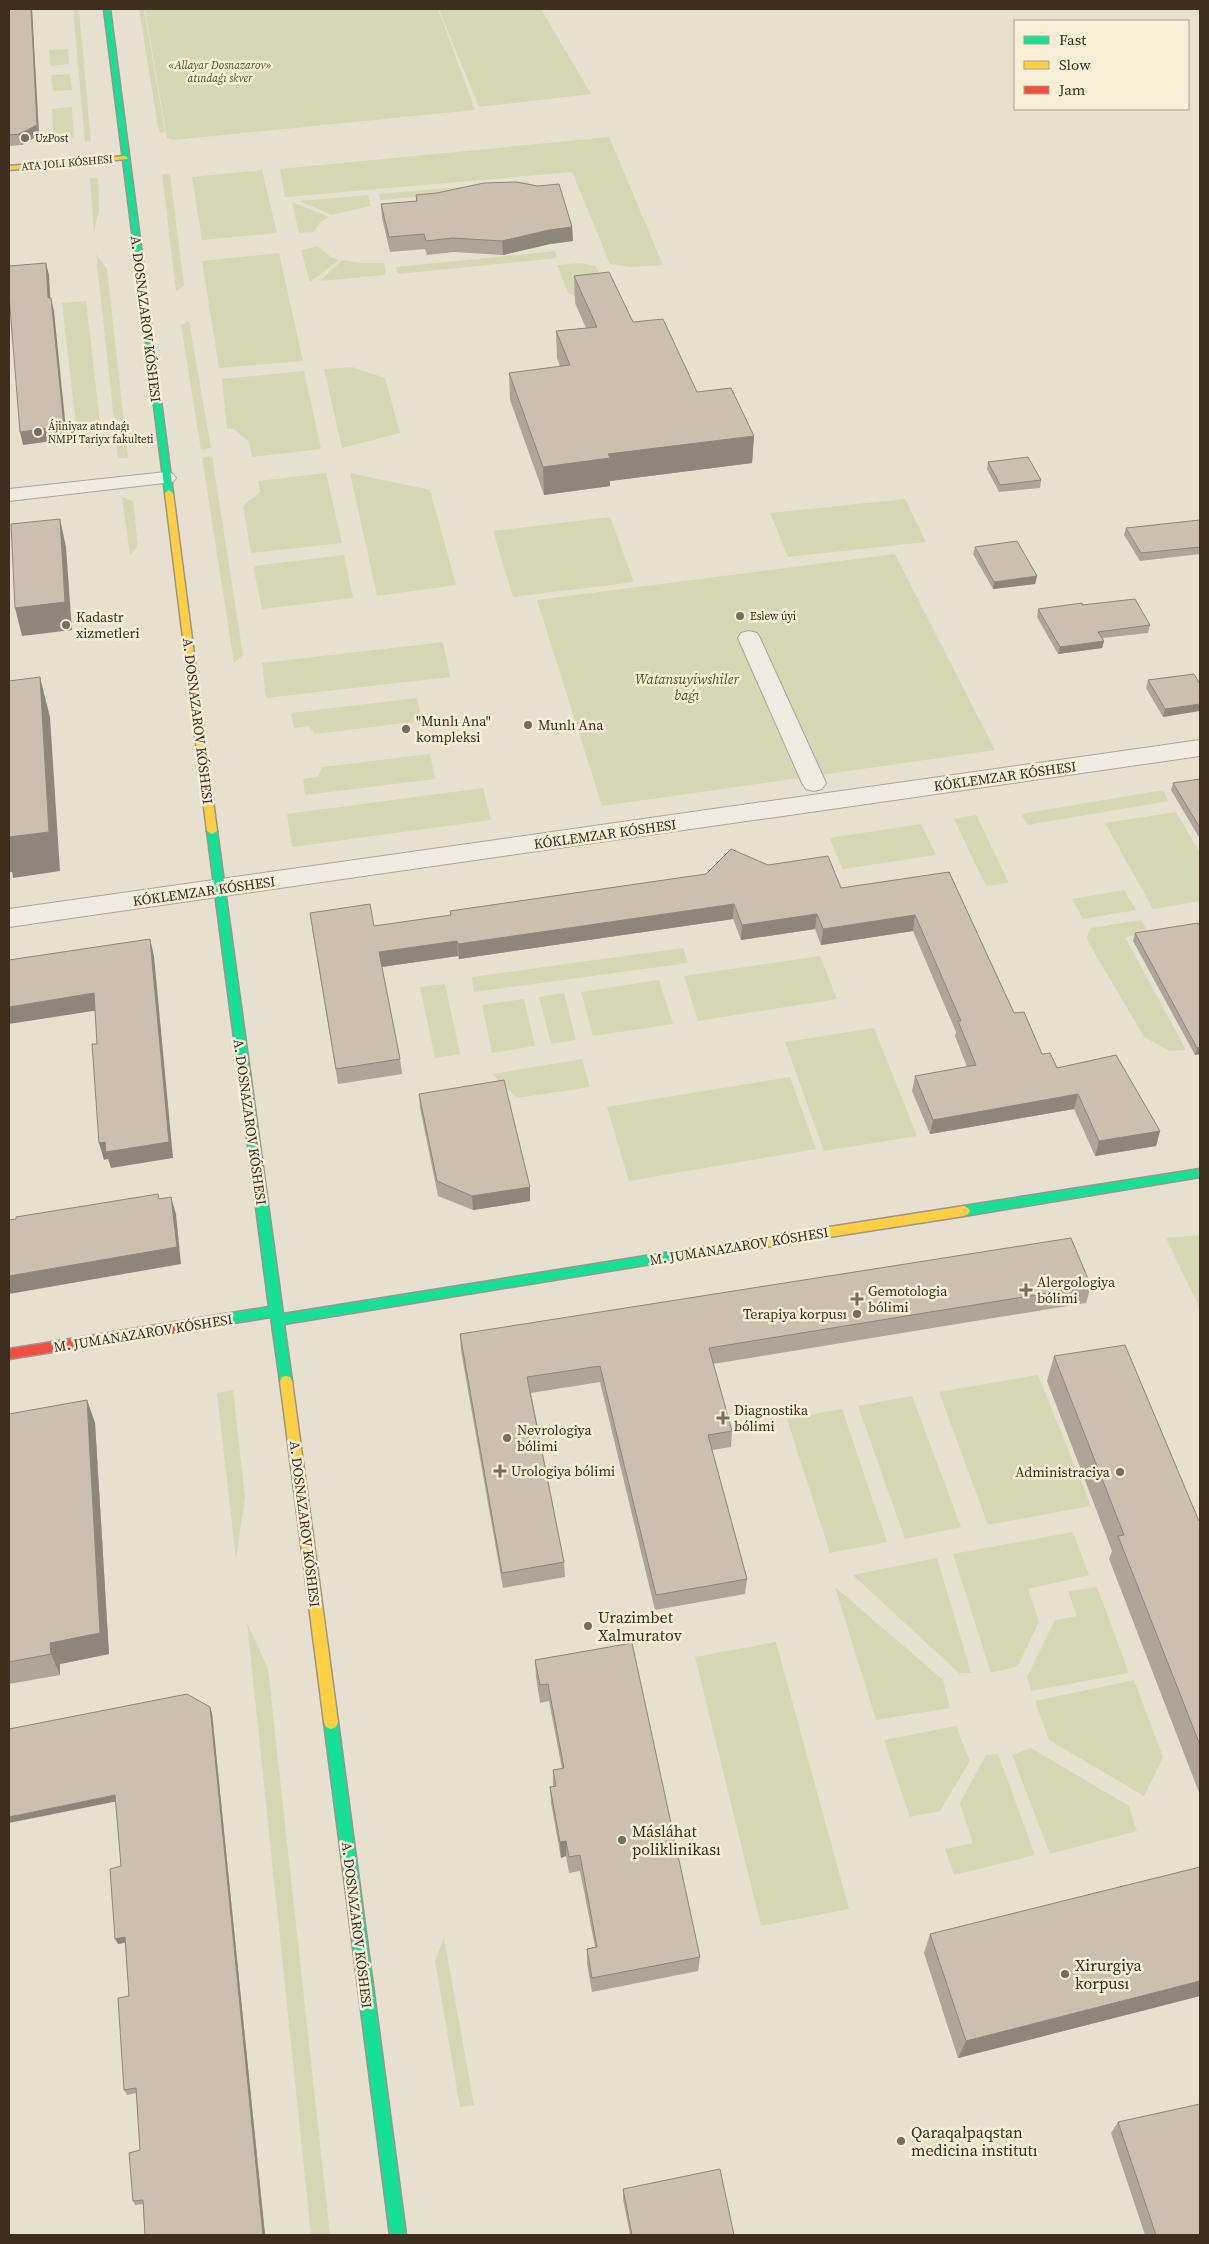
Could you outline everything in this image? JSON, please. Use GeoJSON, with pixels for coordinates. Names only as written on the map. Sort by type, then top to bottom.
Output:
{"type":"FeatureCollection","features":[{"type":"Feature","properties":{"kind":"main road","name":"A. DOSNAZAROV KÓSHESI"},"geometry":{"type":"LineString","coordinates":[[106,9],[256,1170],[277,1316],[398,2235]]}},
{"type":"Feature","properties":{"kind":"main road"},"geometry":{"type":"LineString","coordinates":[[9,168],[126,158]]}},
{"type":"Feature","properties":{"kind":"main road","name":"M. JUMANAZAROV KÓSHESI"},"geometry":{"type":"LineString","coordinates":[[9,1354],[277,1316],[1200,1172]]}},
{"type":"Feature","properties":{"kind":"street"},"geometry":{"type":"LineString","coordinates":[[9,495],[166,478]]}},
{"type":"Feature","properties":{"kind":"street"},"geometry":{"type":"LineString","coordinates":[[749,638],[814,783]]}},
{"type":"Feature","properties":{"kind":"street","name":"KÓKLEMZAR KÓSHESI"},"geometry":{"type":"LineString","coordinates":[[9,918],[1200,748]]}},
{"type":"Feature","properties":{"kind":"green space"},"geometry":{"type":"Polygon","coordinates":[[[73,9],[79,9],[91,141],[85,142],[73,9]]]}},
{"type":"Feature","properties":{"kind":"green space"},"geometry":{"type":"Polygon","coordinates":[[[139,9],[144,9],[165,132],[159,133],[139,9]]]}},
{"type":"Feature","properties":{"kind":"green space","name":"«Allayar Dosnazarov» atındaǵı skver"},"geometry":{"type":"Polygon","coordinates":[[[145,9],[438,9],[475,110],[173,140],[167,138],[145,9]]]}},
{"type":"Feature","properties":{"kind":"green space"},"geometry":{"type":"Polygon","coordinates":[[[439,9],[541,9],[591,94],[479,107],[439,9]]]}},
{"type":"Feature","properties":{"kind":"green space"},"geometry":{"type":"Polygon","coordinates":[[[68,49],[69,64],[50,66],[49,50],[68,49]]]}},
{"type":"Feature","properties":{"kind":"green space"},"geometry":{"type":"Polygon","coordinates":[[[70,74],[72,90],[53,91],[51,75],[70,74]]]}},
{"type":"Feature","properties":{"kind":"green space"},"geometry":{"type":"Polygon","coordinates":[[[72,107],[74,138],[53,138],[52,109],[72,107]]]}},
{"type":"Feature","properties":{"kind":"green space"},"geometry":{"type":"Polygon","coordinates":[[[609,137],[663,265],[630,267],[610,264],[572,172],[285,197],[280,169],[609,137]]]}},
{"type":"Feature","properties":{"kind":"green space"},"geometry":{"type":"Polygon","coordinates":[[[262,170],[277,233],[202,240],[192,177],[262,170]]]}},
{"type":"Feature","properties":{"kind":"green space"},"geometry":{"type":"Polygon","coordinates":[[[162,174],[170,174],[184,286],[176,291],[162,174]]]}},
{"type":"Feature","properties":{"kind":"green space"},"geometry":{"type":"Polygon","coordinates":[[[90,178],[98,178],[99,210],[94,232],[90,178]]]}},
{"type":"Feature","properties":{"kind":"green space"},"geometry":{"type":"Polygon","coordinates":[[[528,181],[530,187],[380,200],[379,194],[528,181]]]}},
{"type":"Feature","properties":{"kind":"green space"},"geometry":{"type":"Polygon","coordinates":[[[368,195],[371,206],[332,215],[299,201],[368,195]]]}},
{"type":"Feature","properties":{"kind":"green space"},"geometry":{"type":"Polygon","coordinates":[[[292,202],[329,217],[320,222],[314,232],[299,233],[292,202]]]}},
{"type":"Feature","properties":{"kind":"green space"},"geometry":{"type":"Polygon","coordinates":[[[317,246],[331,257],[339,260],[310,282],[301,250],[317,246]]]}},
{"type":"Feature","properties":{"kind":"green space"},"geometry":{"type":"Polygon","coordinates":[[[555,251],[557,258],[398,274],[396,267],[555,251]]]}},
{"type":"Feature","properties":{"kind":"green space"},"geometry":{"type":"Polygon","coordinates":[[[279,253],[303,361],[219,368],[202,261],[279,253]]]}},
{"type":"Feature","properties":{"kind":"green space"},"geometry":{"type":"Polygon","coordinates":[[[96,254],[107,269],[128,458],[118,458],[96,254]]]}},
{"type":"Feature","properties":{"kind":"green space"},"geometry":{"type":"Polygon","coordinates":[[[342,260],[361,263],[384,263],[386,275],[320,281],[342,260]]]}},
{"type":"Feature","properties":{"kind":"green space"},"geometry":{"type":"Polygon","coordinates":[[[581,263],[596,266],[608,293],[577,297],[568,293],[557,265],[581,263]]]}},
{"type":"Feature","properties":{"kind":"green space"},"geometry":{"type":"Polygon","coordinates":[[[86,301],[101,431],[77,434],[62,303],[86,301]]]}},
{"type":"Feature","properties":{"kind":"green space"},"geometry":{"type":"Polygon","coordinates":[[[189,321],[211,448],[201,450],[181,325],[189,321]]]}},
{"type":"Feature","properties":{"kind":"green space"},"geometry":{"type":"Polygon","coordinates":[[[352,367],[385,378],[400,433],[342,448],[324,369],[352,367]]]}},
{"type":"Feature","properties":{"kind":"green space"},"geometry":{"type":"Polygon","coordinates":[[[304,371],[321,449],[252,457],[249,442],[234,429],[227,429],[222,379],[304,371]]]}},
{"type":"Feature","properties":{"kind":"green space"},"geometry":{"type":"Polygon","coordinates":[[[212,456],[243,655],[234,663],[202,458],[212,456]]]}},
{"type":"Feature","properties":{"kind":"green space"},"geometry":{"type":"Polygon","coordinates":[[[326,473],[342,543],[251,553],[243,506],[260,492],[258,481],[326,473]]]}},
{"type":"Feature","properties":{"kind":"green space"},"geometry":{"type":"Polygon","coordinates":[[[350,473],[430,490],[456,585],[377,596],[350,473]]]}},
{"type":"Feature","properties":{"kind":"green space"},"geometry":{"type":"Polygon","coordinates":[[[122,497],[133,501],[138,546],[130,555],[122,497]]]}},
{"type":"Feature","properties":{"kind":"green space"},"geometry":{"type":"Polygon","coordinates":[[[905,499],[926,542],[788,557],[770,513],[905,499]]]}},
{"type":"Feature","properties":{"kind":"green space"},"geometry":{"type":"Polygon","coordinates":[[[610,517],[634,582],[513,597],[493,531],[610,517]]]}},
{"type":"Feature","properties":{"kind":"green space","name":"Watansuyiwshiler baǵı"},"geometry":{"type":"Polygon","coordinates":[[[895,554],[995,750],[602,806],[537,600],[895,554]]]}},
{"type":"Feature","properties":{"kind":"green space"},"geometry":{"type":"Polygon","coordinates":[[[344,555],[353,598],[262,609],[253,566],[344,555]]]}},
{"type":"Feature","properties":{"kind":"green space"},"geometry":{"type":"Polygon","coordinates":[[[443,642],[450,677],[266,698],[262,663],[443,642]]]}},
{"type":"Feature","properties":{"kind":"green space"},"geometry":{"type":"Polygon","coordinates":[[[417,698],[422,721],[315,734],[309,726],[294,728],[291,713],[417,698]]]}},
{"type":"Feature","properties":{"kind":"green space"},"geometry":{"type":"Polygon","coordinates":[[[430,754],[435,779],[305,795],[303,779],[318,777],[322,767],[430,754]]]}},
{"type":"Feature","properties":{"kind":"green space"},"geometry":{"type":"Polygon","coordinates":[[[483,788],[491,820],[292,847],[287,814],[483,788]]]}},
{"type":"Feature","properties":{"kind":"green space"},"geometry":{"type":"Polygon","coordinates":[[[1163,790],[1168,801],[1028,825],[1021,814],[1163,790]]]}},
{"type":"Feature","properties":{"kind":"green space"},"geometry":{"type":"Polygon","coordinates":[[[1176,812],[1200,853],[1200,901],[1153,909],[1105,823],[1176,812]]]}},
{"type":"Feature","properties":{"kind":"green space"},"geometry":{"type":"Polygon","coordinates":[[[976,815],[1009,883],[986,886],[954,819],[976,815]]]}},
{"type":"Feature","properties":{"kind":"green space"},"geometry":{"type":"Polygon","coordinates":[[[921,824],[936,855],[843,869],[829,838],[921,824]]]}},
{"type":"Feature","properties":{"kind":"green space"},"geometry":{"type":"Polygon","coordinates":[[[1124,890],[1136,910],[1083,919],[1072,899],[1124,890]]]}},
{"type":"Feature","properties":{"kind":"green space"},"geometry":{"type":"Polygon","coordinates":[[[1141,920],[1148,933],[1125,937],[1186,1050],[1170,1051],[1144,1037],[1086,938],[1091,928],[1141,920]]]}},
{"type":"Feature","properties":{"kind":"green space"},"geometry":{"type":"Polygon","coordinates":[[[683,948],[688,963],[474,992],[472,977],[683,948]]]}},
{"type":"Feature","properties":{"kind":"green space"},"geometry":{"type":"Polygon","coordinates":[[[820,956],[837,999],[698,1021],[684,976],[820,956]]]}},
{"type":"Feature","properties":{"kind":"green space"},"geometry":{"type":"Polygon","coordinates":[[[659,980],[673,1024],[593,1036],[581,992],[659,980]]]}},
{"type":"Feature","properties":{"kind":"green space"},"geometry":{"type":"Polygon","coordinates":[[[445,984],[460,1054],[435,1058],[420,987],[445,984]]]}},
{"type":"Feature","properties":{"kind":"green space"},"geometry":{"type":"Polygon","coordinates":[[[564,993],[576,1040],[551,1044],[539,997],[564,993]]]}},
{"type":"Feature","properties":{"kind":"green space"},"geometry":{"type":"Polygon","coordinates":[[[524,999],[535,1046],[492,1053],[482,1005],[524,999]]]}},
{"type":"Feature","properties":{"kind":"green space"},"geometry":{"type":"Polygon","coordinates":[[[874,1028],[917,1136],[824,1151],[785,1042],[874,1028]]]}},
{"type":"Feature","properties":{"kind":"green space"},"geometry":{"type":"Polygon","coordinates":[[[582,1059],[590,1087],[517,1098],[492,1074],[582,1059]]]}},
{"type":"Feature","properties":{"kind":"green space"},"geometry":{"type":"Polygon","coordinates":[[[790,1077],[816,1149],[629,1181],[607,1107],[790,1077]]]}},
{"type":"Feature","properties":{"kind":"green space"},"geometry":{"type":"Polygon","coordinates":[[[1200,1235],[1200,1309],[1166,1238],[1200,1235]]]}},
{"type":"Feature","properties":{"kind":"green space"},"geometry":{"type":"Polygon","coordinates":[[[1038,1375],[1091,1506],[988,1525],[939,1392],[1038,1375]]]}},
{"type":"Feature","properties":{"kind":"green space"},"geometry":{"type":"Polygon","coordinates":[[[233,1390],[245,1498],[236,1559],[217,1393],[233,1390]]]}},
{"type":"Feature","properties":{"kind":"green space"},"geometry":{"type":"Polygon","coordinates":[[[912,1396],[961,1527],[905,1539],[858,1406],[912,1396]]]}},
{"type":"Feature","properties":{"kind":"green space"},"geometry":{"type":"Polygon","coordinates":[[[842,1409],[887,1542],[830,1553],[787,1419],[842,1409]]]}},
{"type":"Feature","properties":{"kind":"green space"},"geometry":{"type":"Polygon","coordinates":[[[1073,1532],[1089,1575],[1028,1589],[1039,1622],[1018,1666],[991,1673],[953,1554],[1073,1532]]]}},
{"type":"Feature","properties":{"kind":"green space"},"geometry":{"type":"Polygon","coordinates":[[[937,1558],[971,1673],[959,1673],[853,1575],[937,1558]]]}},
{"type":"Feature","properties":{"kind":"green space"},"geometry":{"type":"Polygon","coordinates":[[[835,1587],[943,1680],[950,1708],[876,1720],[835,1587]]]}},
{"type":"Feature","properties":{"kind":"green space"},"geometry":{"type":"Polygon","coordinates":[[[1097,1587],[1129,1673],[1031,1691],[1027,1677],[1055,1620],[1077,1616],[1068,1591],[1097,1587]]]}},
{"type":"Feature","properties":{"kind":"green space"},"geometry":{"type":"Polygon","coordinates":[[[247,1622],[268,1669],[330,2235],[311,2235],[247,1622]]]}},
{"type":"Feature","properties":{"kind":"green space"},"geometry":{"type":"Polygon","coordinates":[[[776,1642],[849,1909],[761,1926],[695,1657],[776,1642]]]}},
{"type":"Feature","properties":{"kind":"green space"},"geometry":{"type":"Polygon","coordinates":[[[1134,1680],[1163,1757],[1144,1796],[1049,1740],[1035,1701],[1134,1680]]]}},
{"type":"Feature","properties":{"kind":"green space"},"geometry":{"type":"Polygon","coordinates":[[[956,1726],[970,1761],[940,1811],[910,1817],[884,1740],[956,1726]]]}},
{"type":"Feature","properties":{"kind":"green space"},"geometry":{"type":"Polygon","coordinates":[[[1031,1748],[1129,1806],[1137,1831],[1050,1854],[1012,1755],[1031,1748]]]}},
{"type":"Feature","properties":{"kind":"green space"},"geometry":{"type":"Polygon","coordinates":[[[998,1754],[1035,1855],[954,1875],[945,1849],[973,1843],[960,1803],[986,1755],[998,1754]]]}},
{"type":"Feature","properties":{"kind":"green space"},"geometry":{"type":"Polygon","coordinates":[[[444,1938],[474,2105],[460,2107],[435,1961],[444,1938]]]}},
{"type":"Feature","properties":{"kind":"building"},"geometry":{"type":"Polygon","coordinates":[[[9,9],[31,9],[37,125],[19,134],[9,135],[9,9]]]}},
{"type":"Feature","properties":{"kind":"building"},"geometry":{"type":"Polygon","coordinates":[[[516,182],[538,186],[559,184],[572,227],[549,230],[502,241],[453,238],[426,241],[424,234],[389,237],[381,204],[417,201],[416,195],[437,193],[484,183],[516,182]]]}},
{"type":"Feature","properties":{"kind":"building"},"geometry":{"type":"Polygon","coordinates":[[[46,263],[48,298],[51,298],[64,426],[20,432],[9,295],[9,266],[46,263]]]}},
{"type":"Feature","properties":{"kind":"building"},"geometry":{"type":"Polygon","coordinates":[[[609,272],[633,322],[663,319],[697,392],[731,388],[754,436],[608,454],[610,458],[543,467],[509,373],[570,365],[556,331],[597,327],[574,276],[609,272]]]}},
{"type":"Feature","properties":{"kind":"building"},"geometry":{"type":"Polygon","coordinates":[[[1028,457],[1041,480],[1000,485],[988,462],[1028,457]]]}},
{"type":"Feature","properties":{"kind":"building"},"geometry":{"type":"Polygon","coordinates":[[[60,519],[65,602],[15,608],[11,524],[60,519]]]}},
{"type":"Feature","properties":{"kind":"building"},"geometry":{"type":"Polygon","coordinates":[[[1200,520],[1200,547],[1141,553],[1126,528],[1200,520]]]}},
{"type":"Feature","properties":{"kind":"building"},"geometry":{"type":"Polygon","coordinates":[[[1017,541],[1037,576],[994,582],[975,547],[1017,541]]]}},
{"type":"Feature","properties":{"kind":"building"},"geometry":{"type":"Polygon","coordinates":[[[1135,599],[1150,625],[1098,632],[1104,641],[1060,647],[1038,609],[1082,603],[1082,605],[1135,599]]]}},
{"type":"Feature","properties":{"kind":"building"},"geometry":{"type":"Polygon","coordinates":[[[1194,674],[1200,684],[1200,704],[1165,709],[1148,680],[1194,674]]]}},
{"type":"Feature","properties":{"kind":"building"},"geometry":{"type":"Polygon","coordinates":[[[40,677],[49,832],[9,837],[9,681],[40,677]]]}},
{"type":"Feature","properties":{"kind":"building"},"geometry":{"type":"Polygon","coordinates":[[[1200,779],[1200,828],[1173,783],[1200,779]]]}},
{"type":"Feature","properties":{"kind":"building"},"geometry":{"type":"Polygon","coordinates":[[[731,849],[768,865],[828,856],[841,888],[949,872],[1014,1013],[1024,1012],[1042,1054],[1050,1053],[1057,1068],[1116,1055],[1160,1131],[1099,1141],[1078,1094],[933,1120],[915,1076],[976,1065],[958,1021],[961,1021],[915,915],[823,929],[817,914],[742,925],[734,904],[458,944],[457,941],[379,952],[400,1059],[336,1069],[310,913],[370,904],[374,926],[451,915],[450,911],[706,874],[731,849]]]}},
{"type":"Feature","properties":{"kind":"building"},"geometry":{"type":"Polygon","coordinates":[[[1198,923],[1200,927],[1200,1047],[1197,1048],[1135,933],[1198,923]]]}},
{"type":"Feature","properties":{"kind":"building"},"geometry":{"type":"Polygon","coordinates":[[[150,939],[169,1142],[106,1152],[105,1142],[99,1143],[92,1044],[97,1044],[94,993],[9,1007],[9,960],[150,939]]]}},
{"type":"Feature","properties":{"kind":"building"},"geometry":{"type":"Polygon","coordinates":[[[504,1080],[530,1187],[472,1196],[437,1181],[419,1094],[504,1080]]]}},
{"type":"Feature","properties":{"kind":"building"},"geometry":{"type":"Polygon","coordinates":[[[158,1194],[159,1199],[171,1197],[177,1247],[9,1276],[9,1220],[16,1219],[16,1217],[158,1194]]]}},
{"type":"Feature","properties":{"kind":"building"},"geometry":{"type":"Polygon","coordinates":[[[1071,1238],[1091,1286],[709,1348],[732,1431],[708,1435],[747,1579],[656,1595],[600,1366],[527,1377],[564,1562],[502,1573],[460,1334],[1071,1238]]]}},
{"type":"Feature","properties":{"kind":"building"},"geometry":{"type":"Polygon","coordinates":[[[1125,1345],[1200,1521],[1200,1745],[1118,1536],[1124,1535],[1054,1356],[1125,1345]]]}},
{"type":"Feature","properties":{"kind":"building"},"geometry":{"type":"Polygon","coordinates":[[[87,1400],[100,1633],[50,1643],[51,1654],[9,1662],[9,1414],[87,1400]]]}},
{"type":"Feature","properties":{"kind":"building","name":"Másláhat poliklinikası"},"geometry":{"type":"Polygon","coordinates":[[[632,1643],[700,1957],[592,1978],[587,1949],[597,1947],[580,1855],[569,1857],[566,1841],[560,1842],[550,1787],[556,1786],[553,1770],[564,1768],[548,1684],[540,1685],[535,1660],[632,1643]]]}},
{"type":"Feature","properties":{"kind":"building"},"geometry":{"type":"Polygon","coordinates":[[[187,1694],[210,1707],[263,2235],[145,2235],[143,2200],[133,2201],[129,2153],[140,2150],[136,2088],[124,2090],[118,1998],[129,1996],[125,1937],[115,1939],[110,1869],[121,1866],[115,1795],[9,1817],[9,1729],[187,1694]]]}},
{"type":"Feature","properties":{"kind":"building","name":"Xirurgiya korpusı"},"geometry":{"type":"Polygon","coordinates":[[[1200,1867],[1200,1981],[966,2041],[930,1934],[1200,1867]]]}},
{"type":"Feature","properties":{"kind":"building"},"geometry":{"type":"Polygon","coordinates":[[[1200,2104],[1200,2235],[1156,2235],[1118,2122],[1200,2104]]]}},
{"type":"Feature","properties":{"kind":"building"},"geometry":{"type":"Polygon","coordinates":[[[720,2169],[734,2235],[632,2235],[623,2189],[720,2169]]]}},
{"type":"Feature","properties":{"kind":"traffic: fast"},"geometry":{"type":"LineString","coordinates":[[107,9],[169,493]]}},
{"type":"Feature","properties":{"kind":"traffic: fast"},"geometry":{"type":"LineString","coordinates":[[212,831],[256,1170],[286,1381]]}},
{"type":"Feature","properties":{"kind":"traffic: fast"},"geometry":{"type":"LineString","coordinates":[[964,1211],[1200,1173]]}},
{"type":"Feature","properties":{"kind":"traffic: fast"},"geometry":{"type":"LineString","coordinates":[[278,1320],[727,1248]]}},
{"type":"Feature","properties":{"kind":"traffic: fast"},"geometry":{"type":"LineString","coordinates":[[176,1327],[276,1311]]}},
{"type":"Feature","properties":{"kind":"traffic: fast"},"geometry":{"type":"LineString","coordinates":[[331,1722],[398,2235]]}},
{"type":"Feature","properties":{"kind":"traffic: slow"},"geometry":{"type":"LineString","coordinates":[[9,168],[125,158]]}},
{"type":"Feature","properties":{"kind":"traffic: slow"},"geometry":{"type":"LineString","coordinates":[[169,493],[212,831]]}},
{"type":"Feature","properties":{"kind":"traffic: slow"},"geometry":{"type":"LineString","coordinates":[[727,1248],[964,1211]]}},
{"type":"Feature","properties":{"kind":"traffic: slow"},"geometry":{"type":"LineString","coordinates":[[286,1381],[331,1722]]}},
{"type":"Feature","properties":{"kind":"traffic: jam"},"geometry":{"type":"LineString","coordinates":[[9,1354],[176,1327]]}},
{"type":"Feature","properties":{"kind":"place","name":"UzPost"},"geometry":{"type":"Point","coordinates":[25,138]}},
{"type":"Feature","properties":{"kind":"place","name":"Ájiniyaz atındaǵı NMPI Tariyx fakulteti"},"geometry":{"type":"Point","coordinates":[38,432]}},
{"type":"Feature","properties":{"kind":"place","name":"Eslew úyi"},"geometry":{"type":"Point","coordinates":[740,616]}},
{"type":"Feature","properties":{"kind":"place","name":"Kadastr xizmetleri"},"geometry":{"type":"Point","coordinates":[66,625]}},
{"type":"Feature","properties":{"kind":"place","name":"Munlı Ana"},"geometry":{"type":"Point","coordinates":[528,725]}},
{"type":"Feature","properties":{"kind":"place","name":"\"Munlı Ana\" kompleksi"},"geometry":{"type":"Point","coordinates":[406,729]}},
{"type":"Feature","properties":{"kind":"place","name":"Alergologiya bólimi"},"geometry":{"type":"Point","coordinates":[1026,1290]}},
{"type":"Feature","properties":{"kind":"place","name":"Gemotologia bólimi"},"geometry":{"type":"Point","coordinates":[857,1299]}},
{"type":"Feature","properties":{"kind":"place","name":"Terapiya korpusı"},"geometry":{"type":"Point","coordinates":[857,1314]}},
{"type":"Feature","properties":{"kind":"place","name":"Diagnostika bólimi"},"geometry":{"type":"Point","coordinates":[723,1418]}},
{"type":"Feature","properties":{"kind":"place","name":"Nevrologiya bólimi"},"geometry":{"type":"Point","coordinates":[507,1438]}},
{"type":"Feature","properties":{"kind":"place","name":"Urologiya bólimi"},"geometry":{"type":"Point","coordinates":[500,1471]}},
{"type":"Feature","properties":{"kind":"place","name":"Administraciya"},"geometry":{"type":"Point","coordinates":[1120,1472]}},
{"type":"Feature","properties":{"kind":"place","name":"Urazimbet Xalmuratov"},"geometry":{"type":"Point","coordinates":[588,1626]}},
{"type":"Feature","properties":{"kind":"place","name":"Másláhat poliklinikası"},"geometry":{"type":"Point","coordinates":[622,1840]}},
{"type":"Feature","properties":{"kind":"place","name":"Xirurgiya korpusı"},"geometry":{"type":"Point","coordinates":[1065,1974]}},
{"type":"Feature","properties":{"kind":"place","name":"Qaraqalpaqstan medicina institutı"},"geometry":{"type":"Point","coordinates":[901,2141]}}]}
